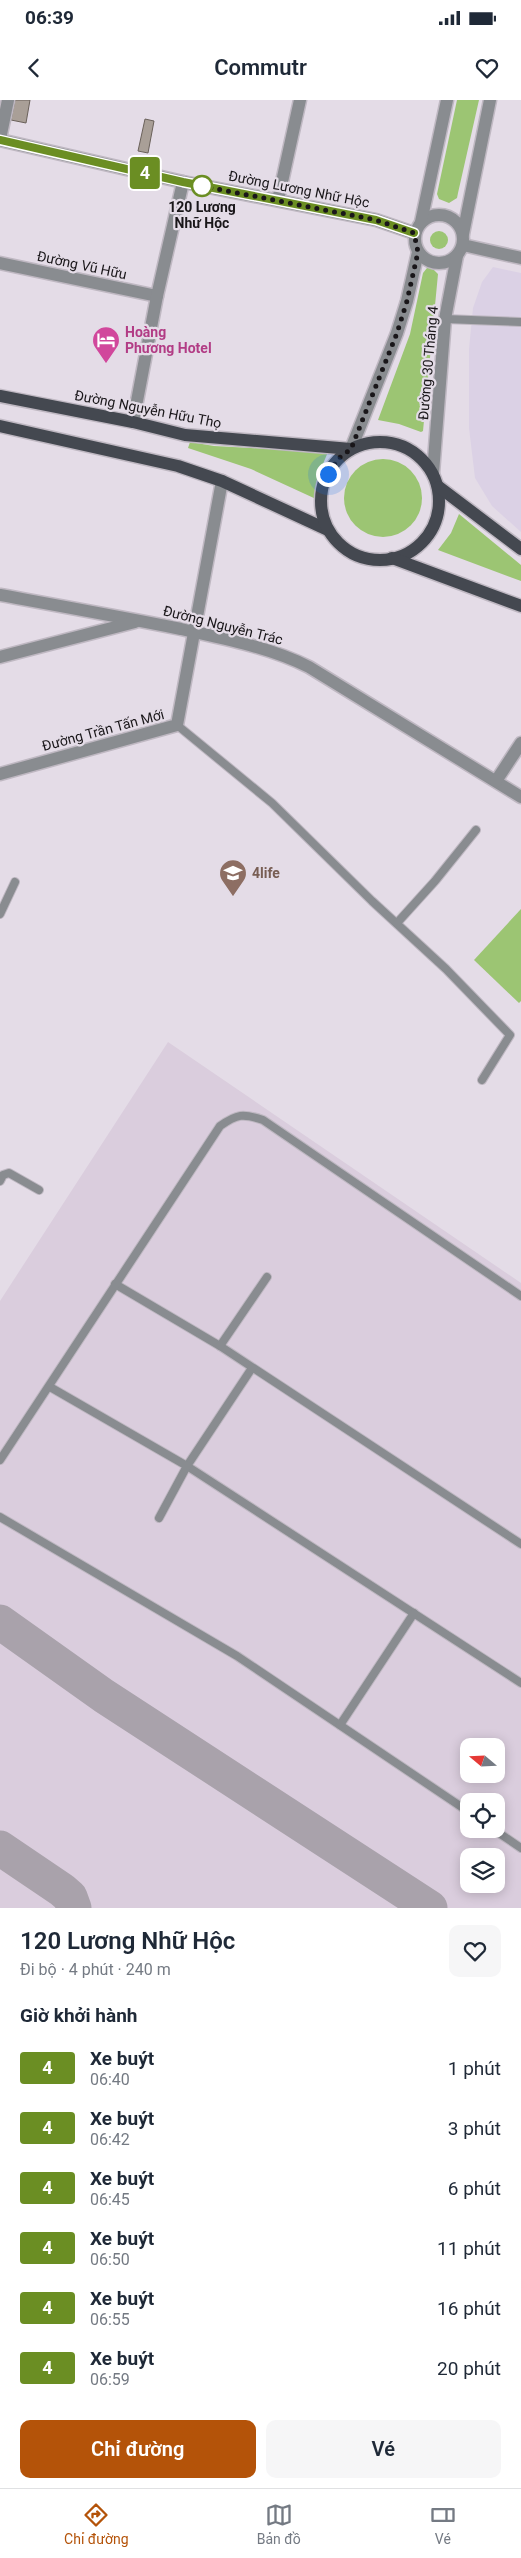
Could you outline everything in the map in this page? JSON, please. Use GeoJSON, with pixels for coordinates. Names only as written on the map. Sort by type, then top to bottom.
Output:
{"type":"FeatureCollection","features":[{"type":"Feature","properties":{"kind":"main road","name":"Đường Nguyễn Hữu Thọ"},"geometry":{"type":"LineString","coordinates":[[0,396],[134,422],[185,435],[351,449]]}},
{"type":"Feature","properties":{"kind":"main road"},"geometry":{"type":"LineString","coordinates":[[0,426],[178,466],[222,482],[328,530]]}},
{"type":"Feature","properties":{"kind":"main road"},"geometry":{"type":"LineString","coordinates":[[374,442],[394,443],[413,451],[428,464],[433,473],[438,487],[440,502],[436,522],[426,538],[412,552],[392,558],[374,560],[355,555],[339,544],[328,530],[322,510],[322,491],[328,474],[339,458],[351,449],[374,442]]}},
{"type":"Feature","properties":{"kind":"main road"},"geometry":{"type":"LineString","coordinates":[[438,487],[521,549]]}},
{"type":"Feature","properties":{"kind":"main road"},"geometry":{"type":"LineString","coordinates":[[392,558],[521,606]]}},
{"type":"Feature","properties":{"kind":"street"},"geometry":{"type":"LineString","coordinates":[[0,139],[8,100]]}},
{"type":"Feature","properties":{"kind":"street"},"geometry":{"type":"LineString","coordinates":[[278,200],[300,100]]}},
{"type":"Feature","properties":{"kind":"street"},"geometry":{"type":"LineString","coordinates":[[422,222],[447,100]]}},
{"type":"Feature","properties":{"kind":"street","name":"Đường 30 Tháng 4"},"geometry":{"type":"LineString","coordinates":[[433,473],[445,319],[490,100]]}},
{"type":"Feature","properties":{"kind":"street","name":"Đường Lương Nhữ Hộc"},"geometry":{"type":"LineString","coordinates":[[0,139],[183,182],[387,223],[414,233]]}},
{"type":"Feature","properties":{"kind":"street"},"geometry":{"type":"LineString","coordinates":[[134,422],[157,296],[183,182]]}},
{"type":"Feature","properties":{"kind":"street"},"geometry":{"type":"LineString","coordinates":[[434,215],[449,217],[460,227],[461,245],[451,261],[436,264],[423,258],[418,252],[414,233],[422,222],[434,215]]}},
{"type":"Feature","properties":{"kind":"street"},"geometry":{"type":"LineString","coordinates":[[461,245],[521,258]]}},
{"type":"Feature","properties":{"kind":"street","name":"Đường 30 Tháng 4"},"geometry":{"type":"LineString","coordinates":[[351,449],[397,333],[407,301],[418,252]]}},
{"type":"Feature","properties":{"kind":"street","name":"Đường Vũ Hữu"},"geometry":{"type":"LineString","coordinates":[[0,263],[157,296]]}},
{"type":"Feature","properties":{"kind":"street","name":"Đường Trần Tấn Mới"},"geometry":{"type":"LineString","coordinates":[[0,774],[178,725],[193,632],[222,482]]}},
{"type":"Feature","properties":{"kind":"street","name":"Đường Nguyễn Trác"},"geometry":{"type":"LineString","coordinates":[[0,595],[140,620],[258,647],[289,657],[309,667],[521,797]]}},
{"type":"Feature","properties":{"kind":"street"},"geometry":{"type":"LineString","coordinates":[[0,657],[140,620]]}},
{"type":"Feature","properties":{"kind":"street"},"geometry":{"type":"LineString","coordinates":[[496,781],[521,743]]}},
{"type":"Feature","properties":{"kind":"lane"},"geometry":{"type":"LineString","coordinates":[[445,319],[521,322]]}},
{"type":"Feature","properties":{"kind":"lane"},"geometry":{"type":"LineString","coordinates":[[178,725],[272,802],[510,1035],[482,1080]]}},
{"type":"Feature","properties":{"kind":"lane"},"geometry":{"type":"LineString","coordinates":[[397,923],[435,881],[476,830]]}},
{"type":"Feature","properties":{"kind":"lane"},"geometry":{"type":"LineString","coordinates":[[0,914],[15,882]]}},
{"type":"Feature","properties":{"kind":"lane"},"geometry":{"type":"LineString","coordinates":[[0,1460],[50,1387],[115,1284],[220,1126],[231,1118],[247,1114],[263,1120],[521,1296]]}},
{"type":"Feature","properties":{"kind":"lane"},"geometry":{"type":"LineString","coordinates":[[0,1181],[3,1175],[9,1174],[39,1190]]}},
{"type":"Feature","properties":{"kind":"lane"},"geometry":{"type":"LineString","coordinates":[[220,1346],[267,1276]]}},
{"type":"Feature","properties":{"kind":"lane"},"geometry":{"type":"LineString","coordinates":[[115,1284],[220,1346],[521,1544]]}},
{"type":"Feature","properties":{"kind":"lane"},"geometry":{"type":"LineString","coordinates":[[159,1518],[187,1466],[252,1368]]}},
{"type":"Feature","properties":{"kind":"lane"},"geometry":{"type":"LineString","coordinates":[[50,1387],[187,1466],[521,1683]]}},
{"type":"Feature","properties":{"kind":"lane"},"geometry":{"type":"LineString","coordinates":[[0,1517],[237,1656],[460,1806]]}},
{"type":"Feature","properties":{"kind":"lane"},"geometry":{"type":"LineString","coordinates":[[340,1725],[414,1613]]}},
{"type":"Feature","properties":{"kind":"lane"},"geometry":{"type":"LineString","coordinates":[[505,1837],[521,1848]]}},
{"type":"Feature","properties":{"kind":"shaded area"},"geometry":{"type":"Polygon","coordinates":[[[493,267],[521,273],[521,532],[492,506],[475,478],[469,428],[469,349],[473,308],[482,282],[493,267]]]}},
{"type":"Feature","properties":{"kind":"shaded area"},"geometry":{"type":"Polygon","coordinates":[[[168,1042],[521,1283],[521,1908],[0,1908],[0,1301],[168,1042]]]}},
{"type":"Feature","properties":{"kind":"green space"},"geometry":{"type":"Polygon","coordinates":[[[457,100],[479,100],[457,198],[449,203],[439,199],[437,194],[457,100]]]}},
{"type":"Feature","properties":{"kind":"green space"},"geometry":{"type":"Polygon","coordinates":[[[439,231],[445,234],[448,240],[445,246],[439,249],[433,246],[430,240],[433,234],[439,231]]]}},
{"type":"Feature","properties":{"kind":"green space"},"geometry":{"type":"Polygon","coordinates":[[[431,267],[438,274],[423,431],[421,432],[399,424],[378,420],[410,334],[423,273],[427,268],[431,267]]]}},
{"type":"Feature","properties":{"kind":"green space"},"geometry":{"type":"Polygon","coordinates":[[[190,442],[214,446],[328,452],[317,478],[316,499],[251,469],[188,448],[190,442]]]}},
{"type":"Feature","properties":{"kind":"green space"},"geometry":{"type":"Polygon","coordinates":[[[383,459],[398,462],[411,470],[419,483],[422,498],[419,513],[411,526],[398,534],[383,537],[368,534],[355,526],[347,513],[344,498],[347,483],[355,470],[368,462],[383,459]]]}},
{"type":"Feature","properties":{"kind":"green space"},"geometry":{"type":"Polygon","coordinates":[[[459,514],[521,565],[521,581],[438,550],[451,533],[459,514]]]}},
{"type":"Feature","properties":{"kind":"green space"},"geometry":{"type":"Polygon","coordinates":[[[521,909],[521,1001],[519,1003],[474,960],[521,909]]]}},
{"type":"Feature","properties":{"kind":"building"},"geometry":{"type":"Polygon","coordinates":[[[15,100],[30,100],[26,123],[11,120],[15,100]]]}},
{"type":"Feature","properties":{"kind":"building"},"geometry":{"type":"Polygon","coordinates":[[[145,119],[154,121],[148,153],[138,151],[145,119]]]}},
{"type":"Feature","properties":{"kind":"taxiway"},"geometry":{"type":"LineString","coordinates":[[0,1622],[104,1696],[430,1908]]}},
{"type":"Feature","properties":{"kind":"taxiway"},"geometry":{"type":"LineString","coordinates":[[0,1848],[62,1890],[70,1897],[74,1908]]}},
{"type":"Feature","properties":{"kind":"bus line","name":"4"},"geometry":{"type":"LineString","coordinates":[[0,140],[183,182],[376,220],[414,233]]}},
{"type":"Feature","properties":{"kind":"place","name":"120 Lương Nhữ Hộc"},"geometry":{"type":"Point","coordinates":[202,186]}},
{"type":"Feature","properties":{"kind":"place","name":"Hoàng Phương Hotel"},"geometry":{"type":"Point","coordinates":[106,364]}},
{"type":"Feature","properties":{"kind":"place","name":"4life"},"geometry":{"type":"Point","coordinates":[233,897]}},
{"type":"Feature","properties":{"kind":"route"},"geometry":{"type":"LineString","coordinates":[[202,186],[376,220],[414,233],[415,246],[418,252],[407,301],[397,333],[351,449],[339,458],[328,474]]}}]}
